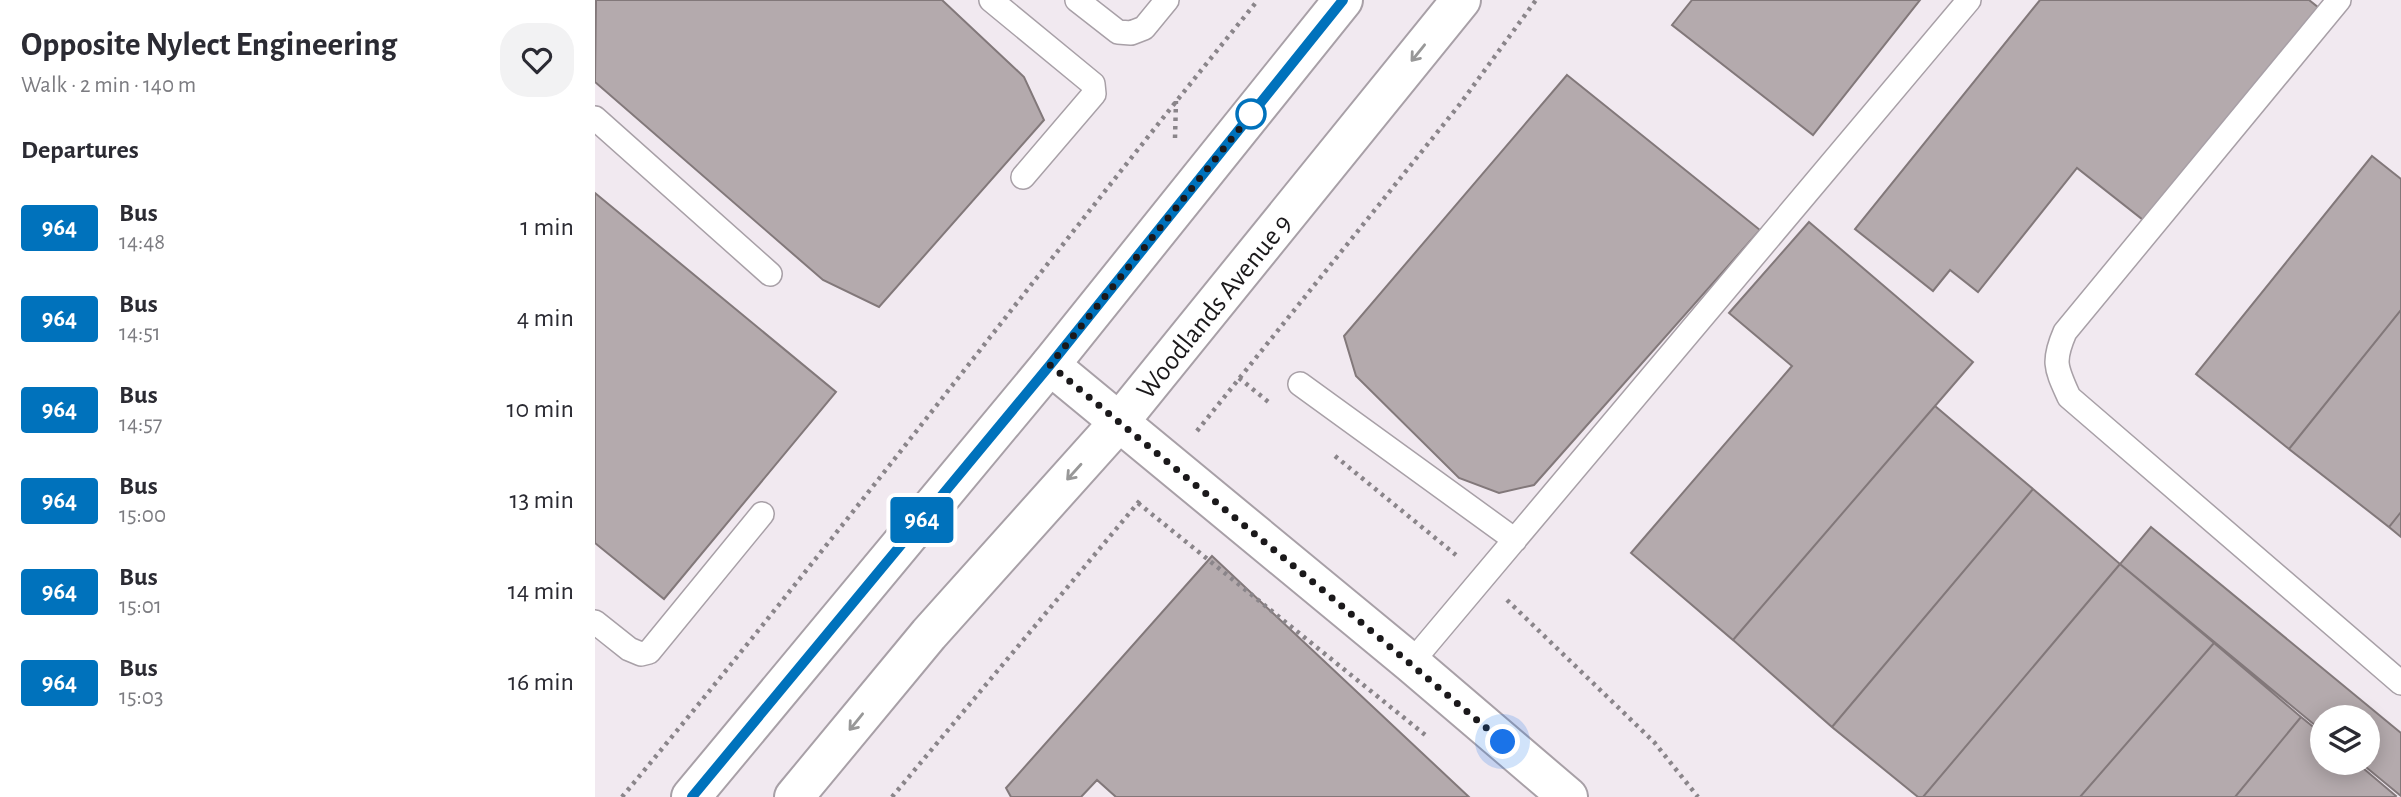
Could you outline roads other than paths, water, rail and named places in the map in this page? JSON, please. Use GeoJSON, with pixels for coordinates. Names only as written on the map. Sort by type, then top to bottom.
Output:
{"type":"FeatureCollection","features":[{"type":"Feature","properties":{"kind":"main road"},"geometry":{"type":"LineString","coordinates":[[691,797],[1050,365],[1343,0]]}},
{"type":"Feature","properties":{"kind":"main road","name":"Woodlands Avenue 9"},"geometry":{"type":"LineString","coordinates":[[794,797],[929,634],[1120,421],[1461,0]]}},
{"type":"Feature","properties":{"kind":"main road"},"geometry":{"type":"LineString","coordinates":[[1050,365],[1411,663],[1568,797]]}},
{"type":"Feature","properties":{"kind":"lane"},"geometry":{"type":"LineString","coordinates":[[991,0],[1093,84],[1095,89],[1094,94],[1023,177]]}},
{"type":"Feature","properties":{"kind":"lane"},"geometry":{"type":"LineString","coordinates":[[1077,0],[1118,32],[1131,33],[1144,28],[1167,0]]}},
{"type":"Feature","properties":{"kind":"lane"},"geometry":{"type":"LineString","coordinates":[[1411,663],[1969,0]]}},
{"type":"Feature","properties":{"kind":"lane"},"geometry":{"type":"LineString","coordinates":[[2339,0],[2065,332],[2056,352],[2058,372],[2069,397],[2401,683]]}},
{"type":"Feature","properties":{"kind":"lane"},"geometry":{"type":"LineString","coordinates":[[595,118],[770,274]]}},
{"type":"Feature","properties":{"kind":"lane"},"geometry":{"type":"LineString","coordinates":[[1300,384],[1515,540]]}},
{"type":"Feature","properties":{"kind":"lane"},"geometry":{"type":"LineString","coordinates":[[595,622],[629,649],[641,654],[649,652],[762,514]]}}]}
